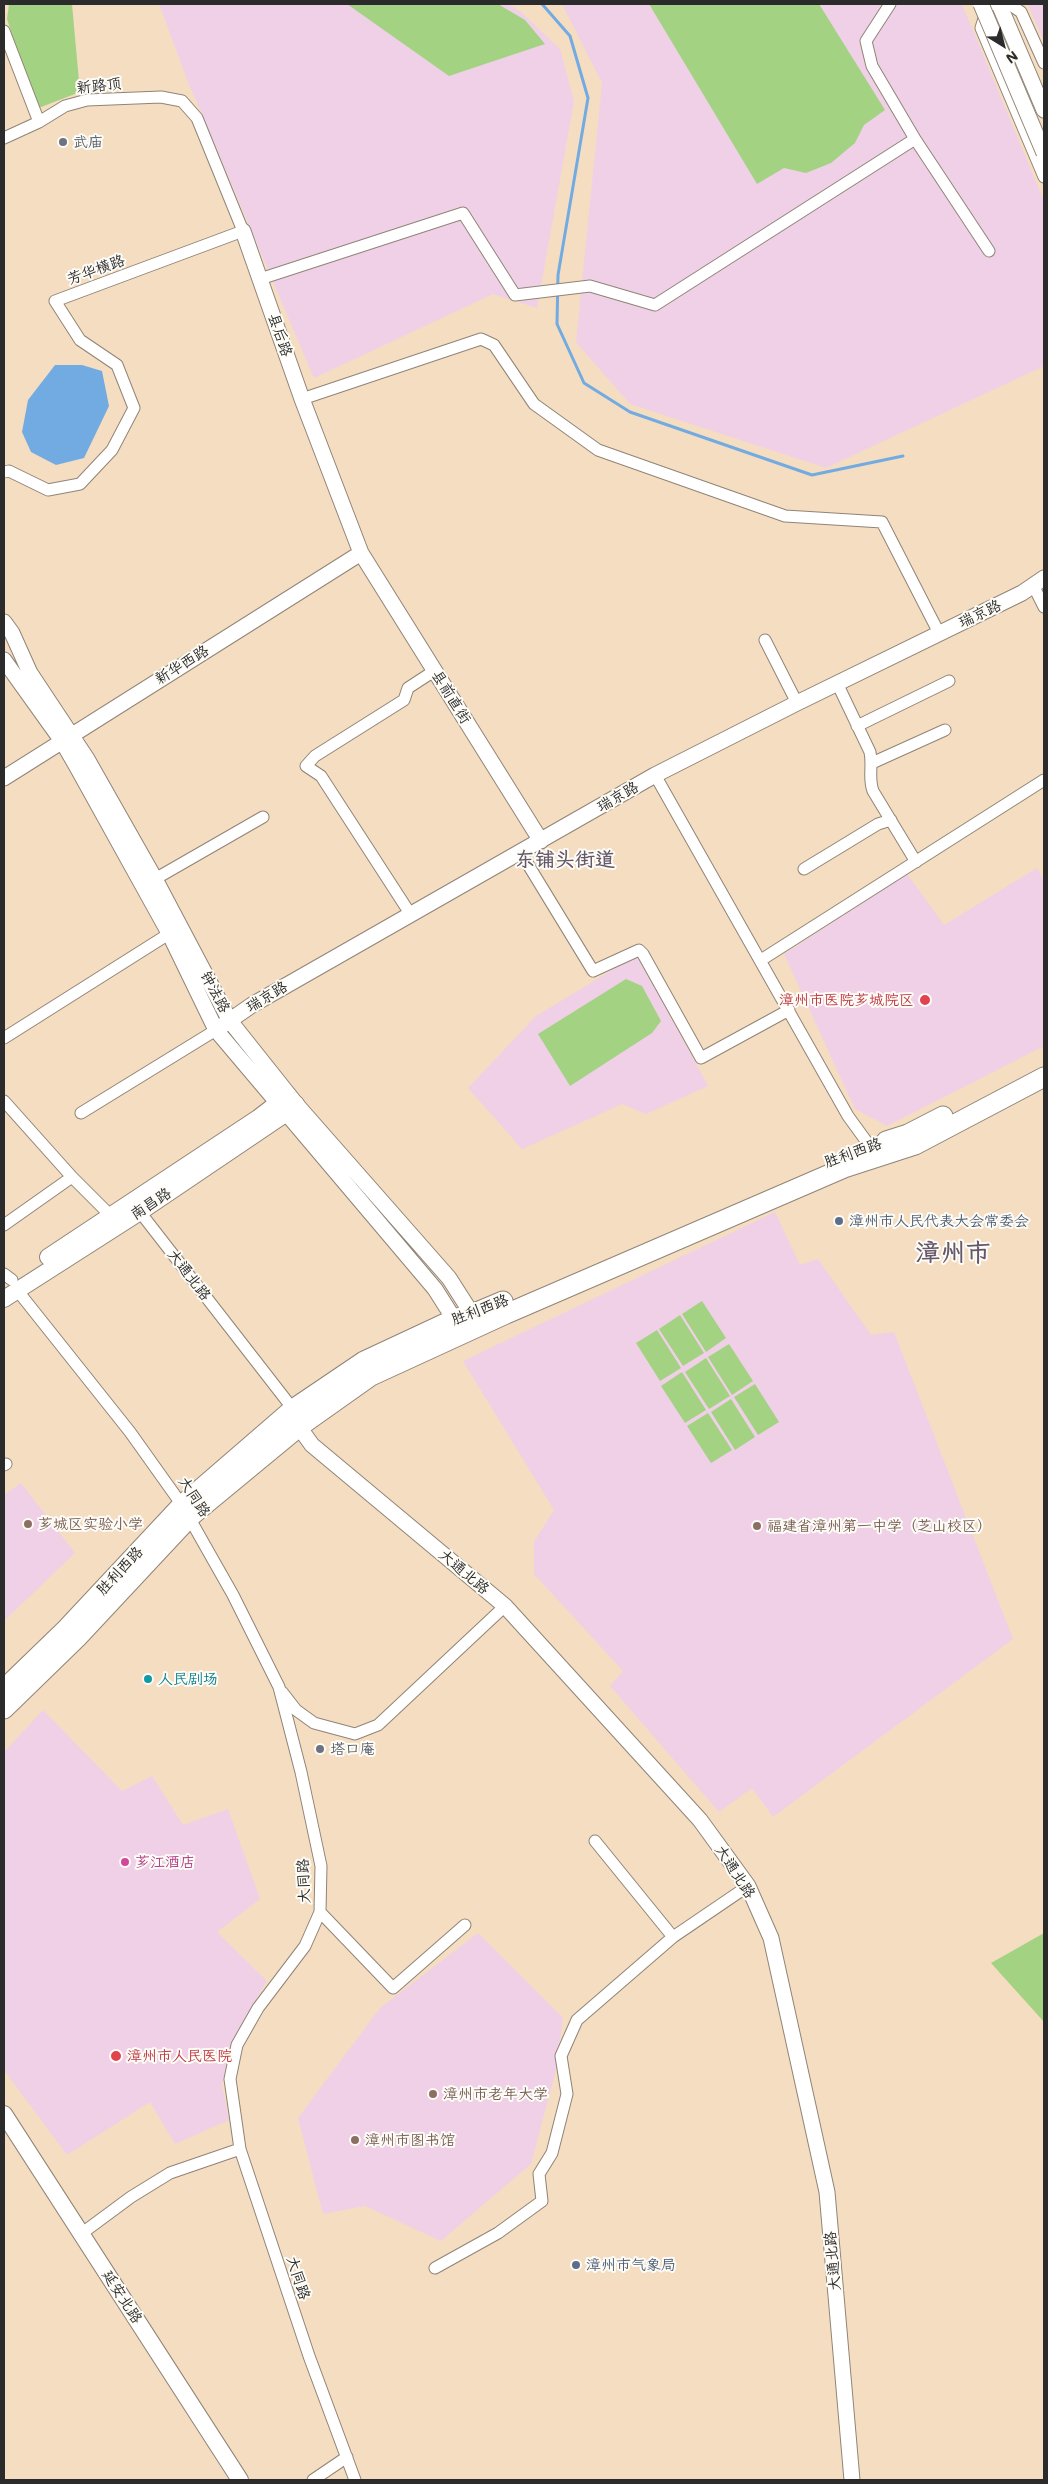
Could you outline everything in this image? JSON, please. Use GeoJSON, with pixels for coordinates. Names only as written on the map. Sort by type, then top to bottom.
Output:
{"type":"FeatureCollection","features":[{"type":"Feature","properties":{"kind":"main road","name":"胜利西路"},"geometry":{"type":"LineString","coordinates":[[4,1689],[293,1409],[364,1361],[474,1321],[819,1165],[873,1151],[1044,1064]]}},
{"type":"Feature","properties":{"kind":"main road"},"geometry":{"type":"LineString","coordinates":[[873,1151],[915,1145],[1044,1077]]}},
{"type":"Feature","properties":{"kind":"main road","name":"南昌路"},"geometry":{"type":"LineString","coordinates":[[8,1286],[140,1212],[286,1104]]}},
{"type":"Feature","properties":{"kind":"main road","name":"南昌路"},"geometry":{"type":"LineString","coordinates":[[8,1286],[110,1214],[286,1104]]}},
{"type":"Feature","properties":{"kind":"main road"},"geometry":{"type":"LineString","coordinates":[[186,1511],[371,1376],[455,1328]]}},
{"type":"Feature","properties":{"kind":"main road","name":"胜利西路"},"geometry":{"type":"LineString","coordinates":[[4,1708],[77,1638],[186,1511]]}},
{"type":"Feature","properties":{"kind":"main road","name":"延安北路"},"geometry":{"type":"LineString","coordinates":[[4,2114],[240,2480]]}},
{"type":"Feature","properties":{"kind":"street"},"geometry":{"type":"LineString","coordinates":[[890,4],[866,41],[872,66],[915,139],[989,251]]}},
{"type":"Feature","properties":{"kind":"street"},"geometry":{"type":"LineString","coordinates":[[981,4],[1044,153]]}},
{"type":"Feature","properties":{"kind":"street"},"geometry":{"type":"LineString","coordinates":[[1044,110],[997,4],[988,6],[981,28],[1044,177]]}},
{"type":"Feature","properties":{"kind":"street"},"geometry":{"type":"LineString","coordinates":[[1009,4],[1021,12],[1044,63]]}},
{"type":"Feature","properties":{"kind":"street"},"geometry":{"type":"LineString","coordinates":[[4,32],[39,122]]}},
{"type":"Feature","properties":{"kind":"street","name":"新路顶"},"geometry":{"type":"LineString","coordinates":[[4,138],[39,122],[65,106],[88,100],[161,97],[182,101],[198,118]]}},
{"type":"Feature","properties":{"kind":"street","name":"县后路"},"geometry":{"type":"LineString","coordinates":[[198,118],[243,231],[302,398],[362,553]]}},
{"type":"Feature","properties":{"kind":"street"},"geometry":{"type":"LineString","coordinates":[[260,279],[463,214],[515,295],[590,286],[655,305],[915,139]]}},
{"type":"Feature","properties":{"kind":"street","name":"芳华横路"},"geometry":{"type":"LineString","coordinates":[[4,472],[9,471],[48,490],[80,484],[112,450],[134,408],[117,365],[80,340],[55,301],[243,231]]}},
{"type":"Feature","properties":{"kind":"street"},"geometry":{"type":"LineString","coordinates":[[302,398],[481,339],[494,345],[534,404],[598,450],[785,516],[882,522],[939,633]]}},
{"type":"Feature","properties":{"kind":"street","name":"县前直街"},"geometry":{"type":"LineString","coordinates":[[362,553],[541,841]]}},
{"type":"Feature","properties":{"kind":"street","name":"新华西路"},"geometry":{"type":"LineString","coordinates":[[4,778],[362,553]]}},
{"type":"Feature","properties":{"kind":"street"},"geometry":{"type":"LineString","coordinates":[[1041,584],[1044,607]]}},
{"type":"Feature","properties":{"kind":"street","name":"瑞京路"},"geometry":{"type":"LineString","coordinates":[[216,1030],[252,1005],[655,775],[837,683],[1041,584]]}},
{"type":"Feature","properties":{"kind":"street","name":"钟法路"},"geometry":{"type":"LineString","coordinates":[[4,622],[12,633],[30,673],[66,738],[175,930],[230,1021],[286,1104],[435,1289],[455,1328]]}},
{"type":"Feature","properties":{"kind":"street"},"geometry":{"type":"LineString","coordinates":[[765,640],[797,703]]}},
{"type":"Feature","properties":{"kind":"street","name":"钟法路"},"geometry":{"type":"LineString","coordinates":[[4,660],[66,738],[87,759],[155,879],[216,1030],[449,1278],[474,1321]]}},
{"type":"Feature","properties":{"kind":"street"},"geometry":{"type":"LineString","coordinates":[[411,915],[321,776],[306,766],[315,756],[404,700],[408,688],[434,671]]}},
{"type":"Feature","properties":{"kind":"street"},"geometry":{"type":"LineString","coordinates":[[858,726],[949,682]]}},
{"type":"Feature","properties":{"kind":"street"},"geometry":{"type":"LineString","coordinates":[[837,683],[870,752],[872,763],[869,779],[871,785],[916,862]]}},
{"type":"Feature","properties":{"kind":"street"},"geometry":{"type":"LineString","coordinates":[[872,763],[946,730]]}},
{"type":"Feature","properties":{"kind":"street"},"geometry":{"type":"LineString","coordinates":[[655,775],[848,1116],[873,1151]]}},
{"type":"Feature","properties":{"kind":"street"},"geometry":{"type":"LineString","coordinates":[[761,960],[1044,780]]}},
{"type":"Feature","properties":{"kind":"street"},"geometry":{"type":"LineString","coordinates":[[155,879],[263,817]]}},
{"type":"Feature","properties":{"kind":"street"},"geometry":{"type":"LineString","coordinates":[[804,869],[878,824],[891,820]]}},
{"type":"Feature","properties":{"kind":"street"},"geometry":{"type":"LineString","coordinates":[[520,853],[593,971],[639,950],[701,1058],[789,1010]]}},
{"type":"Feature","properties":{"kind":"street"},"geometry":{"type":"LineString","coordinates":[[4,1038],[175,930]]}},
{"type":"Feature","properties":{"kind":"street"},"geometry":{"type":"LineString","coordinates":[[81,1113],[216,1030]]}},
{"type":"Feature","properties":{"kind":"street"},"geometry":{"type":"LineString","coordinates":[[4,1102],[72,1177],[110,1214]]}},
{"type":"Feature","properties":{"kind":"street"},"geometry":{"type":"LineString","coordinates":[[4,1225],[72,1177]]}},
{"type":"Feature","properties":{"kind":"street","name":"大通北路"},"geometry":{"type":"LineString","coordinates":[[140,1212],[293,1409]]}},
{"type":"Feature","properties":{"kind":"street","name":"大同路"},"geometry":{"type":"LineString","coordinates":[[8,1286],[130,1432],[186,1511],[233,1595],[278,1687],[301,1772],[321,1866],[320,1912],[305,1946],[258,2008],[237,2045],[230,2080],[240,2149],[309,2356],[356,2480]]}},
{"type":"Feature","properties":{"kind":"street","name":"大通北路"},"geometry":{"type":"LineString","coordinates":[[299,1428],[312,1446],[505,1606],[700,1820],[748,1886],[771,1938],[826,2192],[852,2480]]}},
{"type":"Feature","properties":{"kind":"street"},"geometry":{"type":"LineString","coordinates":[[278,1687],[296,1710],[314,1723],[355,1734],[378,1725],[505,1606]]}},
{"type":"Feature","properties":{"kind":"street"},"geometry":{"type":"LineString","coordinates":[[595,1841],[673,1937]]}},
{"type":"Feature","properties":{"kind":"street"},"geometry":{"type":"LineString","coordinates":[[435,2268],[498,2233],[542,2200],[538,2174],[552,2153],[567,2094],[562,2056],[577,2020],[673,1937],[748,1886]]}},
{"type":"Feature","properties":{"kind":"street"},"geometry":{"type":"LineString","coordinates":[[320,1912],[393,1988],[465,1925]]}},
{"type":"Feature","properties":{"kind":"street"},"geometry":{"type":"LineString","coordinates":[[81,2234],[131,2197],[170,2173],[240,2149]]}},
{"type":"Feature","properties":{"kind":"street"},"geometry":{"type":"LineString","coordinates":[[313,2480],[347,2457]]}},
{"type":"Feature","properties":{"kind":"shaded area"},"geometry":{"type":"Polygon","coordinates":[[[159,4],[508,4],[521,12],[560,49],[574,101],[537,308],[493,294],[314,378],[188,82],[159,4]]]}},
{"type":"Feature","properties":{"kind":"shaded area"},"geometry":{"type":"Polygon","coordinates":[[[562,4],[962,4],[1044,201],[1044,366],[826,468],[630,404],[576,342],[602,83],[562,4]]]}},
{"type":"Feature","properties":{"kind":"shaded area"},"geometry":{"type":"Polygon","coordinates":[[[1028,4],[1044,4],[1044,42],[1029,7],[1028,4]]]}},
{"type":"Feature","properties":{"kind":"shaded area","name":"漳州市医院芗城院区"},"geometry":{"type":"Polygon","coordinates":[[[1037,868],[1044,880],[1044,1046],[887,1126],[855,1109],[784,954],[907,874],[944,925],[1037,868]]]}},
{"type":"Feature","properties":{"kind":"shaded area"},"geometry":{"type":"Polygon","coordinates":[[[637,955],[708,1086],[646,1114],[622,1104],[522,1149],[468,1088],[536,1016],[637,955]]]}},
{"type":"Feature","properties":{"kind":"shaded area","name":"福建省漳州第一中学（芝山校区）"},"geometry":{"type":"Polygon","coordinates":[[[775,1212],[800,1265],[818,1259],[871,1335],[894,1332],[1013,1639],[773,1817],[752,1788],[719,1812],[610,1686],[623,1671],[534,1574],[534,1542],[554,1510],[463,1361],[775,1212]]]}},
{"type":"Feature","properties":{"kind":"shaded area","name":"芗城区实验小学"},"geometry":{"type":"Polygon","coordinates":[[[21,1483],[75,1553],[4,1621],[4,1495],[21,1483]]]}},
{"type":"Feature","properties":{"kind":"shaded area"},"geometry":{"type":"Polygon","coordinates":[[[43,1710],[122,1791],[152,1776],[183,1825],[228,1809],[260,1899],[217,1932],[267,1981],[231,2043],[222,2085],[229,2120],[175,2144],[150,2102],[67,2155],[4,2070],[4,1752],[43,1710]]]}},
{"type":"Feature","properties":{"kind":"shaded area","name":"漳州市老年大学"},"geometry":{"type":"Polygon","coordinates":[[[478,1933],[563,2018],[556,2070],[531,2164],[441,2241],[365,2206],[323,2214],[298,2118],[380,2008],[478,1933]]]}},
{"type":"Feature","properties":{"kind":"green space"},"geometry":{"type":"Polygon","coordinates":[[[9,4],[72,4],[80,92],[36,109],[7,19],[9,4]]]}},
{"type":"Feature","properties":{"kind":"green space"},"geometry":{"type":"Polygon","coordinates":[[[347,4],[498,4],[525,20],[545,44],[449,76],[347,4]]]}},
{"type":"Feature","properties":{"kind":"green space"},"geometry":{"type":"Polygon","coordinates":[[[649,4],[819,4],[885,110],[864,125],[855,143],[831,163],[806,173],[784,168],[757,184],[649,4]]]}},
{"type":"Feature","properties":{"kind":"green space"},"geometry":{"type":"Polygon","coordinates":[[[626,979],[642,986],[661,1021],[652,1033],[570,1086],[538,1034],[626,979]]]}},
{"type":"Feature","properties":{"kind":"green space"},"geometry":{"type":"Polygon","coordinates":[[[702,1301],[726,1338],[706,1352],[682,1314],[702,1301]]]}},
{"type":"Feature","properties":{"kind":"green space"},"geometry":{"type":"Polygon","coordinates":[[[680,1315],[704,1353],[683,1366],[659,1329],[680,1315]]]}},
{"type":"Feature","properties":{"kind":"green space"},"geometry":{"type":"Polygon","coordinates":[[[657,1330],[681,1368],[660,1381],[636,1343],[657,1330]]]}},
{"type":"Feature","properties":{"kind":"green space"},"geometry":{"type":"Polygon","coordinates":[[[729,1344],[753,1381],[732,1395],[708,1357],[729,1344]]]}},
{"type":"Feature","properties":{"kind":"green space"},"geometry":{"type":"Polygon","coordinates":[[[706,1358],[730,1396],[709,1409],[685,1372],[706,1358]]]}},
{"type":"Feature","properties":{"kind":"green space"},"geometry":{"type":"Polygon","coordinates":[[[682,1372],[706,1410],[685,1423],[661,1386],[682,1372]]]}},
{"type":"Feature","properties":{"kind":"green space"},"geometry":{"type":"Polygon","coordinates":[[[755,1384],[779,1422],[758,1435],[734,1397],[755,1384]]]}},
{"type":"Feature","properties":{"kind":"green space"},"geometry":{"type":"Polygon","coordinates":[[[731,1399],[755,1437],[735,1450],[711,1412],[731,1399]]]}},
{"type":"Feature","properties":{"kind":"green space"},"geometry":{"type":"Polygon","coordinates":[[[708,1413],[732,1450],[711,1463],[687,1426],[708,1413]]]}},
{"type":"Feature","properties":{"kind":"green space"},"geometry":{"type":"Polygon","coordinates":[[[1044,1933],[1044,2022],[991,1963],[1044,1933]]]}},
{"type":"Feature","properties":{"kind":"water"},"geometry":{"type":"Polygon","coordinates":[[[55,365],[82,365],[102,371],[109,406],[84,458],[56,465],[31,452],[22,432],[28,400],[55,365]]]}},
{"type":"Feature","properties":{"kind":"waterway"},"geometry":{"type":"LineString","coordinates":[[542,4],[570,36],[588,98],[558,275],[557,324],[584,383],[630,412],[812,475],[903,456]]}},
{"type":"Feature","properties":{"kind":"place","name":"武庙"},"geometry":{"type":"Point","coordinates":[63,142]}},
{"type":"Feature","properties":{"kind":"place","name":"漳州市医院芗城院区"},"geometry":{"type":"Point","coordinates":[925,1000]}},
{"type":"Feature","properties":{"kind":"place","name":"漳州市人民代表大会常委会"},"geometry":{"type":"Point","coordinates":[839,1221]}},
{"type":"Feature","properties":{"kind":"place","name":"芗城区实验小学"},"geometry":{"type":"Point","coordinates":[28,1524]}},
{"type":"Feature","properties":{"kind":"place","name":"福建省漳州第一中学（芝山校区）"},"geometry":{"type":"Point","coordinates":[757,1526]}},
{"type":"Feature","properties":{"kind":"place","name":"人民剧场"},"geometry":{"type":"Point","coordinates":[148,1679]}},
{"type":"Feature","properties":{"kind":"place","name":"塔口庵"},"geometry":{"type":"Point","coordinates":[320,1749]}},
{"type":"Feature","properties":{"kind":"place","name":"芗江酒店"},"geometry":{"type":"Point","coordinates":[125,1862]}},
{"type":"Feature","properties":{"kind":"place","name":"漳州市人民医院"},"geometry":{"type":"Point","coordinates":[116,2056]}},
{"type":"Feature","properties":{"kind":"place","name":"漳州市老年大学"},"geometry":{"type":"Point","coordinates":[433,2094]}},
{"type":"Feature","properties":{"kind":"place","name":"漳州市图书馆"},"geometry":{"type":"Point","coordinates":[355,2140]}},
{"type":"Feature","properties":{"kind":"place","name":"漳州市气象局"},"geometry":{"type":"Point","coordinates":[576,2265]}},
{"type":"Feature","properties":{"kind":"district","name":"东铺头街道"},"geometry":{"type":"Point","coordinates":[565,860]}},
{"type":"Feature","properties":{"kind":"district","name":"漳州市"},"geometry":{"type":"Point","coordinates":[953,1253]}}]}
